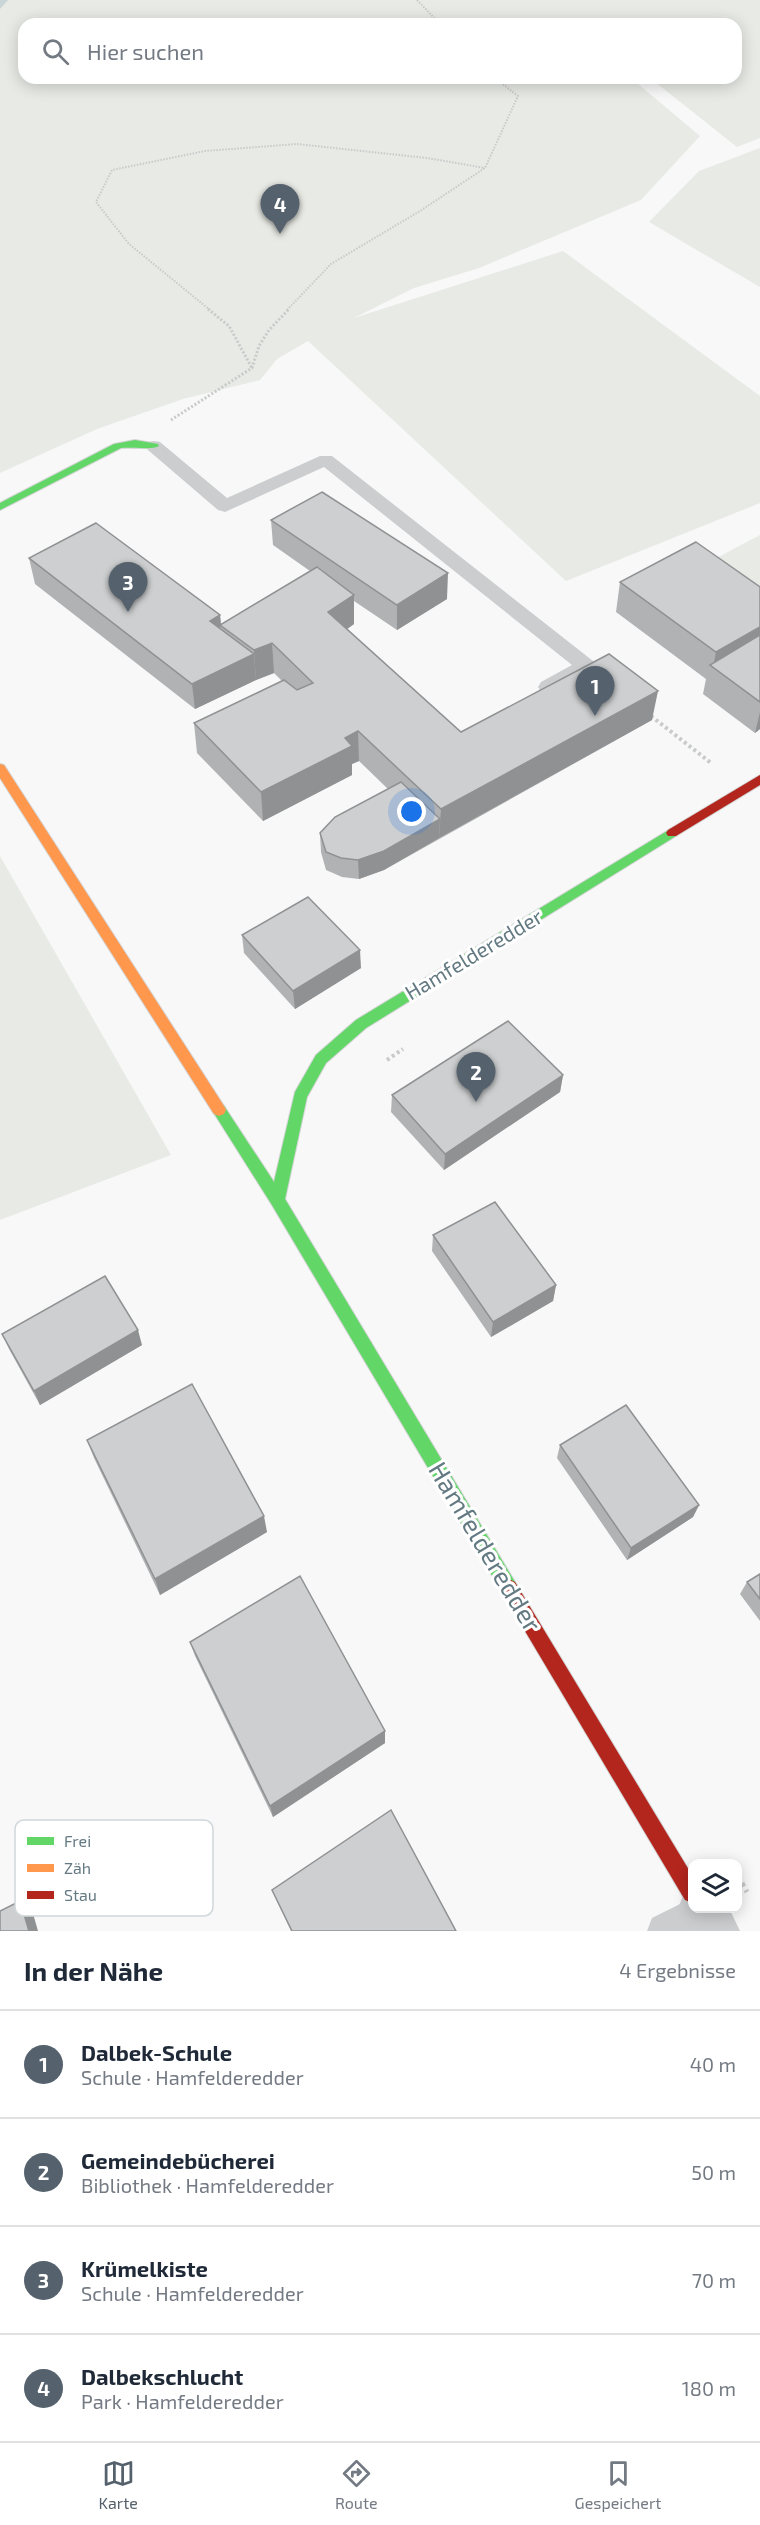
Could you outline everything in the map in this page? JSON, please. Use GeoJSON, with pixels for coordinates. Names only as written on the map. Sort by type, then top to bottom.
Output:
{"type":"FeatureCollection","features":[{"type":"Feature","properties":{"kind":"street"},"geometry":{"type":"LineString","coordinates":[[0,507],[118,446],[144,444]]}},
{"type":"Feature","properties":{"kind":"street","name":"Hamfelderedder"},"geometry":{"type":"LineString","coordinates":[[0,768],[277,1200],[696,1915]]}},
{"type":"Feature","properties":{"kind":"street","name":"Hamfelderedder"},"geometry":{"type":"LineString","coordinates":[[277,1200],[300,1096],[321,1059],[361,1024],[760,779]]}},
{"type":"Feature","properties":{"kind":"lane"},"geometry":{"type":"LineString","coordinates":[[144,444],[225,506],[326,460],[586,666],[528,698]]}},
{"type":"Feature","properties":{"kind":"path"},"geometry":{"type":"LineString","coordinates":[[417,0],[434,18]]}},
{"type":"Feature","properties":{"kind":"path"},"geometry":{"type":"LineString","coordinates":[[144,444],[252,368],[259,346],[269,330],[332,264],[420,211],[485,168],[518,96],[503,84]]}},
{"type":"Feature","properties":{"kind":"path"},"geometry":{"type":"LineString","coordinates":[[252,368],[229,326],[129,244],[96,202],[112,170],[206,151],[297,144],[427,158],[485,168]]}},
{"type":"Feature","properties":{"kind":"path"},"geometry":{"type":"LineString","coordinates":[[643,710],[718,768]]}},
{"type":"Feature","properties":{"kind":"path"},"geometry":{"type":"LineString","coordinates":[[377,1066],[407,1047]]}},
{"type":"Feature","properties":{"kind":"shaded area"},"geometry":{"type":"Polygon","coordinates":[[[0,0],[760,0],[760,138],[737,147],[658,84],[742,84],[742,18],[18,18],[18,84],[638,84],[700,136],[641,200],[479,268],[414,288],[354,318],[563,251],[760,396],[760,503],[566,581],[308,341],[277,359],[260,380],[183,399],[97,429],[0,473],[0,0]]]}},
{"type":"Feature","properties":{"kind":"shaded area"},"geometry":{"type":"Polygon","coordinates":[[[760,148],[760,287],[649,222],[699,171],[760,148]]]}},
{"type":"Feature","properties":{"kind":"shaded area"},"geometry":{"type":"Polygon","coordinates":[[[760,535],[760,606],[703,565],[760,535]]]}},
{"type":"Feature","properties":{"kind":"shaded area"},"geometry":{"type":"Polygon","coordinates":[[[0,856],[171,1155],[0,1220],[0,856]]]}},
{"type":"Feature","properties":{"kind":"building"},"geometry":{"type":"Polygon","coordinates":[[[322,492],[448,573],[397,605],[271,520],[322,492]]]}},
{"type":"Feature","properties":{"kind":"building"},"geometry":{"type":"Polygon","coordinates":[[[96,523],[220,615],[210,621],[254,654],[192,684],[29,558],[96,523]]]}},
{"type":"Feature","properties":{"kind":"building"},"geometry":{"type":"Polygon","coordinates":[[[696,542],[760,587],[760,627],[716,652],[620,582],[696,542]]]}},
{"type":"Feature","properties":{"kind":"building"},"geometry":{"type":"Polygon","coordinates":[[[317,567],[354,595],[328,612],[461,732],[609,654],[658,691],[441,809],[358,731],[345,738],[352,746],[261,792],[194,723],[284,680],[297,690],[313,683],[272,643],[254,650],[220,625],[317,567]]]}},
{"type":"Feature","properties":{"kind":"building"},"geometry":{"type":"Polygon","coordinates":[[[760,635],[760,702],[710,665],[760,635]]]}},
{"type":"Feature","properties":{"kind":"building"},"geometry":{"type":"Polygon","coordinates":[[[401,782],[440,819],[384,851],[358,860],[341,858],[326,852],[320,833],[335,817],[401,782]]]}},
{"type":"Feature","properties":{"kind":"building"},"geometry":{"type":"Polygon","coordinates":[[[308,897],[360,950],[293,991],[242,935],[308,897]]]}},
{"type":"Feature","properties":{"kind":"building"},"geometry":{"type":"Polygon","coordinates":[[[508,1021],[563,1075],[445,1154],[392,1095],[508,1021]]]}},
{"type":"Feature","properties":{"kind":"building"},"geometry":{"type":"Polygon","coordinates":[[[495,1202],[556,1285],[493,1322],[433,1235],[495,1202]]]}},
{"type":"Feature","properties":{"kind":"building"},"geometry":{"type":"Polygon","coordinates":[[[105,1276],[138,1330],[34,1391],[2,1334],[105,1276]]]}},
{"type":"Feature","properties":{"kind":"building"},"geometry":{"type":"Polygon","coordinates":[[[192,1384],[264,1516],[155,1579],[87,1440],[192,1384]]]}},
{"type":"Feature","properties":{"kind":"building"},"geometry":{"type":"Polygon","coordinates":[[[626,1405],[699,1505],[631,1548],[560,1445],[626,1405]]]}},
{"type":"Feature","properties":{"kind":"building"},"geometry":{"type":"Polygon","coordinates":[[[760,1574],[760,1599],[747,1582],[760,1574]]]}},
{"type":"Feature","properties":{"kind":"building"},"geometry":{"type":"Polygon","coordinates":[[[300,1576],[385,1731],[270,1806],[190,1642],[300,1576]]]}},
{"type":"Feature","properties":{"kind":"building"},"geometry":{"type":"Polygon","coordinates":[[[391,1810],[456,1931],[292,1931],[272,1890],[391,1810]]]}},
{"type":"Feature","properties":{"kind":"building"},"geometry":{"type":"Polygon","coordinates":[[[15,1904],[15,1916],[24,1916],[29,1931],[0,1931],[0,1911],[15,1904]]]}},
{"type":"Feature","properties":{"kind":"waterway"},"geometry":{"type":"LineString","coordinates":[[0,7],[4,0]]}},
{"type":"Feature","properties":{"kind":"traffic: fast"},"geometry":{"type":"LineString","coordinates":[[0,507],[118,446],[135,443],[154,446]]}},
{"type":"Feature","properties":{"kind":"traffic: fast"},"geometry":{"type":"LineString","coordinates":[[277,1200],[300,1096],[321,1059],[361,1024],[672,833]]}},
{"type":"Feature","properties":{"kind":"traffic: fast"},"geometry":{"type":"LineString","coordinates":[[219,1110],[277,1200],[509,1588]]}},
{"type":"Feature","properties":{"kind":"traffic: slow"},"geometry":{"type":"LineString","coordinates":[[0,768],[219,1110]]}},
{"type":"Feature","properties":{"kind":"traffic: jam"},"geometry":{"type":"LineString","coordinates":[[672,833],[760,779]]}},
{"type":"Feature","properties":{"kind":"traffic: jam"},"geometry":{"type":"LineString","coordinates":[[509,1588],[688,1886]]}},
{"type":"Feature","properties":{"kind":"place","name":"Dalbekschlucht"},"geometry":{"type":"Point","coordinates":[280,234]}},
{"type":"Feature","properties":{"kind":"place","name":"Krümelkiste"},"geometry":{"type":"Point","coordinates":[128,612]}},
{"type":"Feature","properties":{"kind":"place","name":"Dalbek-Schule"},"geometry":{"type":"Point","coordinates":[595,716]}},
{"type":"Feature","properties":{"kind":"place","name":"Gemeindebücherei"},"geometry":{"type":"Point","coordinates":[476,1102]}}]}
